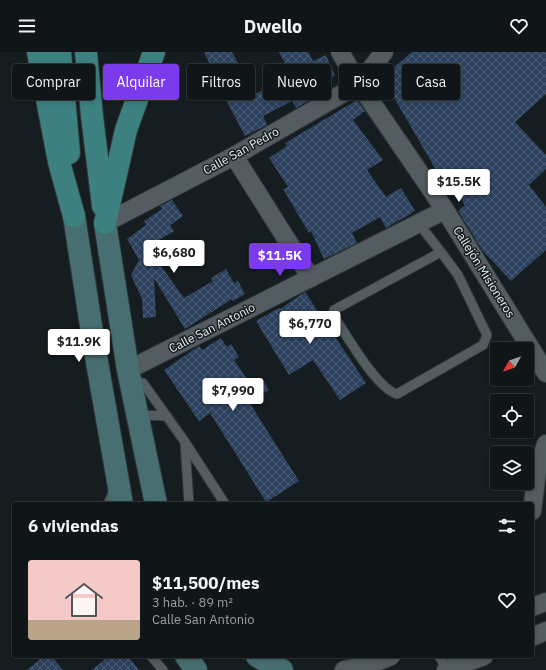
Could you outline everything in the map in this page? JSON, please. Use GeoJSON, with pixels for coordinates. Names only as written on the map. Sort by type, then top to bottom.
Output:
{"type":"FeatureCollection","features":[{"type":"Feature","properties":{"kind":"main road"},"geometry":{"type":"LineString","coordinates":[[38,52],[59,162],[74,216]]}},
{"type":"Feature","properties":{"kind":"main road"},"geometry":{"type":"LineString","coordinates":[[60,52],[65,92],[74,216],[119,494]]}},
{"type":"Feature","properties":{"kind":"main road"},"geometry":{"type":"LineString","coordinates":[[86,52],[92,116],[113,218],[129,376],[156,502]]}},
{"type":"Feature","properties":{"kind":"main road"},"geometry":{"type":"LineString","coordinates":[[113,218],[126,130],[154,52]]}},
{"type":"Feature","properties":{"kind":"main road"},"geometry":{"type":"LineString","coordinates":[[187,658],[196,670]]}},
{"type":"Feature","properties":{"kind":"main road"},"geometry":{"type":"LineString","coordinates":[[261,658],[282,670]]}},
{"type":"Feature","properties":{"kind":"street","name":"Callejón Misioneros"},"geometry":{"type":"LineString","coordinates":[[340,52],[347,64]]}},
{"type":"Feature","properties":{"kind":"street"},"geometry":{"type":"LineString","coordinates":[[374,64],[384,52]]}},
{"type":"Feature","properties":{"kind":"street","name":"Calle San Pedro"},"geometry":{"type":"LineString","coordinates":[[113,218],[234,156],[339,95]]}},
{"type":"Feature","properties":{"kind":"street","name":"Callejón Misioneros"},"geometry":{"type":"LineString","coordinates":[[369,100],[445,210],[546,373]]}},
{"type":"Feature","properties":{"kind":"street"},"geometry":{"type":"LineString","coordinates":[[234,156],[311,278]]}},
{"type":"Feature","properties":{"kind":"street","name":"Calle San Antonio"},"geometry":{"type":"LineString","coordinates":[[129,376],[311,278],[445,210]]}},
{"type":"Feature","properties":{"kind":"street"},"geometry":{"type":"LineString","coordinates":[[533,502],[537,472],[546,444]]}},
{"type":"Feature","properties":{"kind":"street"},"geometry":{"type":"LineString","coordinates":[[534,606],[546,602]]}},
{"type":"Feature","properties":{"kind":"street"},"geometry":{"type":"LineString","coordinates":[[534,636],[546,631]]}},
{"type":"Feature","properties":{"kind":"street"},"geometry":{"type":"LineString","coordinates":[[344,670],[369,665],[386,658]]}},
{"type":"Feature","properties":{"kind":"street"},"geometry":{"type":"LineString","coordinates":[[444,665],[480,661]]}},
{"type":"Feature","properties":{"kind":"lane"},"geometry":{"type":"LineString","coordinates":[[419,224],[441,252],[458,275],[487,335],[483,346],[397,394],[390,392],[384,387],[364,361],[333,315],[334,310],[441,252]]}},
{"type":"Feature","properties":{"kind":"lane"},"geometry":{"type":"LineString","coordinates":[[129,376],[143,383],[185,442],[224,502]]}},
{"type":"Feature","properties":{"kind":"lane"},"geometry":{"type":"LineString","coordinates":[[137,415],[166,416]]}},
{"type":"Feature","properties":{"kind":"lane"},"geometry":{"type":"LineString","coordinates":[[185,442],[189,502]]}},
{"type":"Feature","properties":{"kind":"lane"},"geometry":{"type":"LineString","coordinates":[[110,502],[119,494]]}},
{"type":"Feature","properties":{"kind":"lane"},"geometry":{"type":"LineString","coordinates":[[153,658],[163,670]]}},
{"type":"Feature","properties":{"kind":"building"},"geometry":{"type":"Polygon","coordinates":[[[204,52],[232,52],[239,64],[210,64],[204,52]]]}},
{"type":"Feature","properties":{"kind":"building"},"geometry":{"type":"Polygon","coordinates":[[[279,52],[308,52],[313,61],[326,55],[330,64],[285,64],[279,52]]]}},
{"type":"Feature","properties":{"kind":"building"},"geometry":{"type":"Polygon","coordinates":[[[412,52],[546,52],[546,94],[515,122],[546,155],[546,169],[529,185],[546,207],[546,250],[511,281],[483,251],[458,211],[465,205],[449,185],[445,188],[433,171],[436,170],[394,98],[394,67],[412,52]]]}},
{"type":"Feature","properties":{"kind":"building"},"geometry":{"type":"Polygon","coordinates":[[[331,67],[335,76],[331,78],[331,67]]]}},
{"type":"Feature","properties":{"kind":"building"},"geometry":{"type":"Polygon","coordinates":[[[263,90],[263,100],[310,100],[296,108],[292,101],[263,116],[267,125],[245,136],[226,100],[255,100],[255,94],[263,90]]]}},
{"type":"Feature","properties":{"kind":"building"},"geometry":{"type":"Polygon","coordinates":[[[357,100],[365,111],[353,120],[383,160],[367,170],[386,197],[401,188],[415,211],[386,228],[380,217],[352,233],[357,243],[324,259],[311,231],[309,233],[283,189],[288,187],[269,158],[287,146],[285,143],[357,100]]]}},
{"type":"Feature","properties":{"kind":"building"},"geometry":{"type":"Polygon","coordinates":[[[172,200],[183,216],[170,225],[174,231],[156,242],[169,260],[161,266],[184,298],[213,281],[211,278],[226,269],[234,283],[238,281],[245,294],[233,301],[232,299],[185,329],[154,278],[156,317],[143,318],[142,299],[131,275],[139,260],[127,239],[146,225],[144,221],[162,209],[160,206],[172,200]]]}},
{"type":"Feature","properties":{"kind":"building"},"geometry":{"type":"Polygon","coordinates":[[[305,292],[366,383],[340,400],[313,360],[289,375],[256,321],[279,308],[280,309],[305,292]]]}},
{"type":"Feature","properties":{"kind":"building"},"geometry":{"type":"Polygon","coordinates":[[[221,338],[227,347],[231,344],[239,357],[234,360],[251,385],[262,378],[269,390],[249,402],[299,481],[266,502],[210,413],[199,421],[164,370],[199,346],[202,350],[221,338]]]}},
{"type":"Feature","properties":{"kind":"building"},"geometry":{"type":"Polygon","coordinates":[[[42,658],[54,658],[63,670],[27,670],[42,658]]]}},
{"type":"Feature","properties":{"kind":"building"},"geometry":{"type":"Polygon","coordinates":[[[107,658],[130,658],[139,670],[92,670],[107,658]]]}}]}
